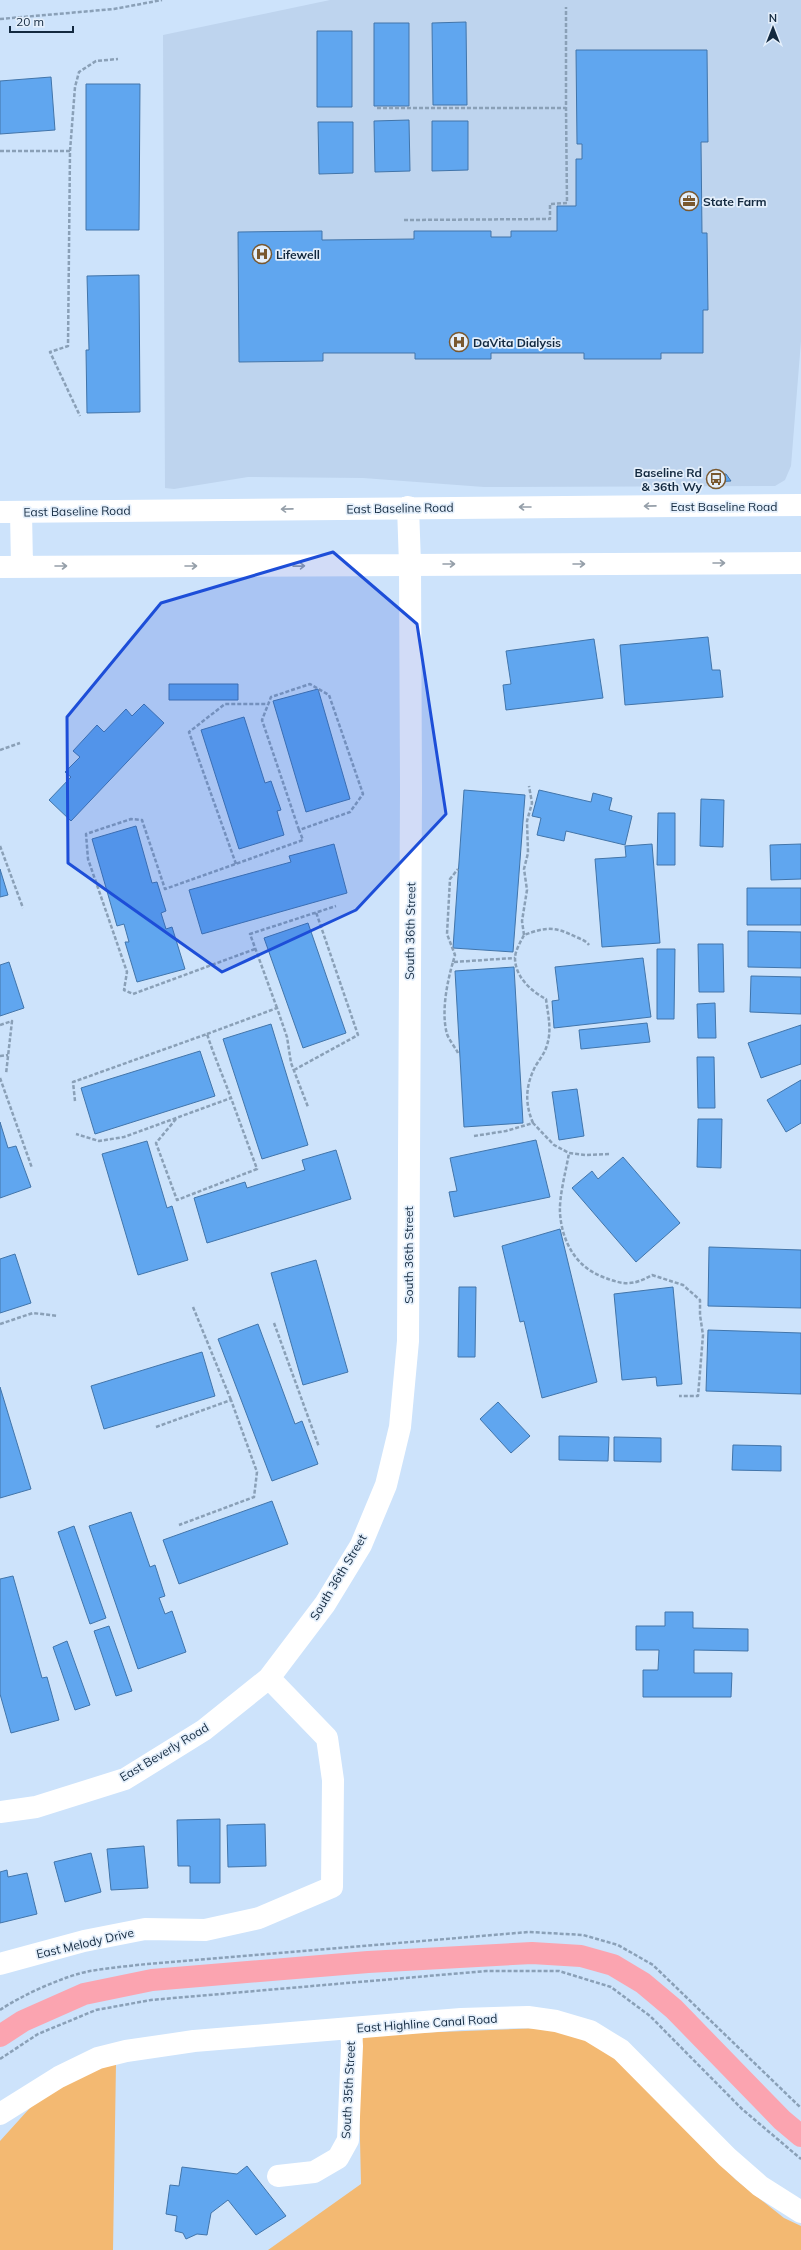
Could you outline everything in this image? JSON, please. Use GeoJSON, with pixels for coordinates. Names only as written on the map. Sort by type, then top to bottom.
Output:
{"type":"FeatureCollection","features":[{"type":"Feature","properties":{"kind":"street","name":"East Baseline Road"},"geometry":{"type":"LineString","coordinates":[[10,512],[408,507],[801,505]]}},
{"type":"Feature","properties":{"kind":"street","name":"South 36th Street"},"geometry":{"type":"LineString","coordinates":[[269,1678],[325,1604],[361,1545],[386,1485],[400,1427],[408,1333],[411,791],[410,564],[408,507]]}},
{"type":"Feature","properties":{"kind":"street"},"geometry":{"type":"LineString","coordinates":[[10,512],[22,566]]}},
{"type":"Feature","properties":{"kind":"street"},"geometry":{"type":"LineString","coordinates":[[0,567],[801,563]]}},
{"type":"Feature","properties":{"kind":"street","name":"East Beverly Road"},"geometry":{"type":"LineString","coordinates":[[0,1812],[36,1807],[125,1779],[204,1730],[269,1678]]}},
{"type":"Feature","properties":{"kind":"street","name":"East Melody Drive"},"geometry":{"type":"LineString","coordinates":[[0,1964],[84,1941],[145,1929],[205,1930],[259,1918],[332,1887],[333,1780],[327,1738],[269,1678]]}},
{"type":"Feature","properties":{"kind":"street","name":"East Highline Canal Road"},"geometry":{"type":"LineString","coordinates":[[0,2114],[59,2077],[98,2058],[126,2051],[194,2041],[461,2019],[528,2017],[556,2021],[590,2032],[621,2050],[727,2157],[760,2186],[801,2212]]}},
{"type":"Feature","properties":{"kind":"street","name":"South 35th Street"},"geometry":{"type":"LineString","coordinates":[[278,2176],[314,2172],[338,2158],[348,2140],[352,2046],[351,2028]]}},
{"type":"Feature","properties":{"kind":"path"},"geometry":{"type":"LineString","coordinates":[[0,18],[114,9],[162,0]]}},
{"type":"Feature","properties":{"kind":"path"},"geometry":{"type":"LineString","coordinates":[[404,220],[550,219],[550,204],[567,203],[566,7]]}},
{"type":"Feature","properties":{"kind":"path"},"geometry":{"type":"LineString","coordinates":[[80,416],[50,352],[68,346],[70,151],[75,86],[79,72],[96,61],[118,59]]}},
{"type":"Feature","properties":{"kind":"path"},"geometry":{"type":"LineString","coordinates":[[376,108],[566,108]]}},
{"type":"Feature","properties":{"kind":"path"},"geometry":{"type":"LineString","coordinates":[[0,151],[70,151]]}},
{"type":"Feature","properties":{"kind":"path"},"geometry":{"type":"LineString","coordinates":[[255,949],[133,994],[124,990],[127,972],[88,859],[86,834],[131,819],[142,820],[165,889],[304,840],[299,830],[262,720],[271,697],[310,684],[329,695],[363,794],[350,812],[299,830]]}},
{"type":"Feature","properties":{"kind":"path"},"geometry":{"type":"LineString","coordinates":[[236,864],[189,732],[225,704],[268,704]]}},
{"type":"Feature","properties":{"kind":"path"},"geometry":{"type":"LineString","coordinates":[[0,750],[20,743]]}},
{"type":"Feature","properties":{"kind":"path"},"geometry":{"type":"LineString","coordinates":[[529,786],[532,803],[527,821],[528,853],[524,869],[527,890],[522,921],[524,935],[515,958],[520,975],[534,993],[546,999],[550,1031],[547,1046],[534,1069],[527,1092],[527,1108],[533,1123],[554,1145],[569,1153],[586,1155],[610,1154]]}},
{"type":"Feature","properties":{"kind":"path"},"geometry":{"type":"LineString","coordinates":[[0,846],[23,908]]}},
{"type":"Feature","properties":{"kind":"path"},"geometry":{"type":"LineString","coordinates":[[458,869],[450,879],[448,934],[455,955],[447,984],[446,1018],[447,1034],[458,1053]]}},
{"type":"Feature","properties":{"kind":"path"},"geometry":{"type":"LineString","coordinates":[[308,1107],[294,1070],[277,1008],[250,934],[336,906]]}},
{"type":"Feature","properties":{"kind":"path"},"geometry":{"type":"LineString","coordinates":[[294,1070],[358,1035],[316,912]]}},
{"type":"Feature","properties":{"kind":"path"},"geometry":{"type":"LineString","coordinates":[[524,935],[543,928],[554,928],[571,934],[589,946]]}},
{"type":"Feature","properties":{"kind":"path"},"geometry":{"type":"LineString","coordinates":[[453,962],[515,958]]}},
{"type":"Feature","properties":{"kind":"path"},"geometry":{"type":"LineString","coordinates":[[75,1101],[73,1082],[277,1008]]}},
{"type":"Feature","properties":{"kind":"path"},"geometry":{"type":"LineString","coordinates":[[0,1025],[12,1021],[6,1074]]}},
{"type":"Feature","properties":{"kind":"path"},"geometry":{"type":"LineString","coordinates":[[176,1119],[156,1143],[177,1200],[257,1169],[207,1034]]}},
{"type":"Feature","properties":{"kind":"path"},"geometry":{"type":"LineString","coordinates":[[0,1056],[8,1055]]}},
{"type":"Feature","properties":{"kind":"path"},"geometry":{"type":"LineString","coordinates":[[0,1078],[32,1168]]}},
{"type":"Feature","properties":{"kind":"path"},"geometry":{"type":"LineString","coordinates":[[76,1134],[99,1141],[124,1137],[231,1098]]}},
{"type":"Feature","properties":{"kind":"path"},"geometry":{"type":"LineString","coordinates":[[474,1136],[512,1130],[533,1123]]}},
{"type":"Feature","properties":{"kind":"path"},"geometry":{"type":"LineString","coordinates":[[569,1153],[560,1213],[566,1239],[576,1260],[591,1273],[617,1283],[637,1284],[652,1275],[683,1285],[700,1300],[700,1315],[703,1335],[698,1396],[679,1396]]}},
{"type":"Feature","properties":{"kind":"path"},"geometry":{"type":"LineString","coordinates":[[179,1525],[254,1497],[257,1472],[231,1400],[193,1307]]}},
{"type":"Feature","properties":{"kind":"path"},"geometry":{"type":"LineString","coordinates":[[0,1324],[33,1313],[58,1316]]}},
{"type":"Feature","properties":{"kind":"path"},"geometry":{"type":"LineString","coordinates":[[274,1323],[318,1447]]}},
{"type":"Feature","properties":{"kind":"path"},"geometry":{"type":"LineString","coordinates":[[156,1427],[231,1400]]}},
{"type":"Feature","properties":{"kind":"path"},"geometry":{"type":"LineString","coordinates":[[0,2010],[11,2002],[88,1971],[147,1964],[529,1932],[583,1935],[618,1946],[653,1965],[801,2108]]}},
{"type":"Feature","properties":{"kind":"highlighted area"},"geometry":{"type":"Polygon","coordinates":[[[333,552],[417,624],[446,814],[356,910],[222,972],[68,863],[67,717],[161,603],[333,552]]]}},
{"type":"Feature","properties":{"kind":"shaded area"},"geometry":{"type":"Polygon","coordinates":[[[330,0],[801,0],[801,341],[791,466],[785,480],[775,486],[484,487],[363,478],[248,477],[174,489],[165,488],[163,35],[330,0]]]}},
{"type":"Feature","properties":{"kind":"shaded area"},"geometry":{"type":"Polygon","coordinates":[[[539,2028],[578,2035],[613,2056],[736,2180],[784,2218],[801,2226],[801,2250],[268,2250],[361,2184],[358,2052],[364,2035],[539,2028]]]}},
{"type":"Feature","properties":{"kind":"shaded area"},"geometry":{"type":"Polygon","coordinates":[[[116,2063],[113,2250],[0,2250],[0,2141],[38,2099],[80,2075],[116,2063]]]}},
{"type":"Feature","properties":{"kind":"building"},"geometry":{"type":"Polygon","coordinates":[[[466,22],[467,105],[433,105],[432,23],[466,22]]]}},
{"type":"Feature","properties":{"kind":"building"},"geometry":{"type":"Polygon","coordinates":[[[374,23],[409,23],[409,106],[374,106],[374,23]]]}},
{"type":"Feature","properties":{"kind":"building"},"geometry":{"type":"Polygon","coordinates":[[[317,31],[352,31],[352,107],[317,107],[317,31]]]}},
{"type":"Feature","properties":{"kind":"building"},"geometry":{"type":"Polygon","coordinates":[[[576,50],[707,50],[708,142],[701,142],[702,233],[707,233],[708,310],[703,310],[703,353],[661,353],[661,359],[584,359],[584,353],[491,353],[491,359],[415,359],[415,353],[323,353],[323,361],[239,362],[238,232],[322,231],[322,240],[414,239],[414,231],[491,231],[491,237],[511,237],[511,231],[557,231],[557,206],[576,206],[576,159],[582,159],[582,144],[577,144],[576,50]]]}},
{"type":"Feature","properties":{"kind":"building"},"geometry":{"type":"Polygon","coordinates":[[[51,77],[55,130],[0,134],[0,81],[51,77]]]}},
{"type":"Feature","properties":{"kind":"building"},"geometry":{"type":"Polygon","coordinates":[[[86,84],[140,84],[139,230],[86,230],[86,84]]]}},
{"type":"Feature","properties":{"kind":"building"},"geometry":{"type":"Polygon","coordinates":[[[409,120],[410,171],[375,172],[374,121],[409,120]]]}},
{"type":"Feature","properties":{"kind":"building"},"geometry":{"type":"Polygon","coordinates":[[[432,121],[468,121],[468,170],[432,171],[432,121]]]}},
{"type":"Feature","properties":{"kind":"building"},"geometry":{"type":"Polygon","coordinates":[[[318,122],[353,122],[353,173],[319,174],[318,122]]]}},
{"type":"Feature","properties":{"kind":"building"},"geometry":{"type":"Polygon","coordinates":[[[139,275],[140,412],[87,413],[86,350],[89,350],[87,276],[139,275]]]}},
{"type":"Feature","properties":{"kind":"building"},"geometry":{"type":"Polygon","coordinates":[[[709,474],[726,474],[731,481],[714,482],[709,474]]]}},
{"type":"Feature","properties":{"kind":"building"},"geometry":{"type":"Polygon","coordinates":[[[708,637],[712,670],[720,670],[723,697],[625,705],[620,645],[708,637]]]}},
{"type":"Feature","properties":{"kind":"building"},"geometry":{"type":"Polygon","coordinates":[[[594,639],[603,698],[506,710],[503,685],[511,684],[506,651],[594,639]]]}},
{"type":"Feature","properties":{"kind":"building"},"geometry":{"type":"Polygon","coordinates":[[[169,684],[238,684],[238,700],[169,700],[169,684]]]}},
{"type":"Feature","properties":{"kind":"building"},"geometry":{"type":"Polygon","coordinates":[[[318,689],[350,799],[306,812],[273,701],[318,689]]]}},
{"type":"Feature","properties":{"kind":"building"},"geometry":{"type":"Polygon","coordinates":[[[144,704],[164,723],[71,821],[49,800],[71,777],[65,772],[80,757],[73,751],[97,725],[104,732],[126,709],[132,716],[144,704]]]}},
{"type":"Feature","properties":{"kind":"building"},"geometry":{"type":"Polygon","coordinates":[[[244,717],[265,783],[271,781],[281,810],[277,811],[284,835],[239,849],[201,730],[244,717]]]}},
{"type":"Feature","properties":{"kind":"building"},"geometry":{"type":"Polygon","coordinates":[[[464,790],[525,795],[513,952],[453,948],[464,790]]]}},
{"type":"Feature","properties":{"kind":"building"},"geometry":{"type":"Polygon","coordinates":[[[539,790],[591,802],[593,793],[612,798],[609,810],[632,816],[625,845],[566,831],[564,841],[537,835],[541,818],[532,816],[539,790]]]}},
{"type":"Feature","properties":{"kind":"building"},"geometry":{"type":"Polygon","coordinates":[[[701,799],[724,800],[723,847],[700,846],[701,799]]]}},
{"type":"Feature","properties":{"kind":"building"},"geometry":{"type":"Polygon","coordinates":[[[658,813],[675,813],[675,865],[657,865],[658,813]]]}},
{"type":"Feature","properties":{"kind":"building"},"geometry":{"type":"Polygon","coordinates":[[[136,826],[152,883],[157,882],[166,911],[161,913],[166,929],[172,927],[185,969],[137,982],[125,942],[129,942],[124,924],[117,926],[92,839],[136,826]]]}},
{"type":"Feature","properties":{"kind":"building"},"geometry":{"type":"Polygon","coordinates":[[[334,844],[347,893],[202,934],[189,890],[291,862],[289,856],[334,844]]]}},
{"type":"Feature","properties":{"kind":"building"},"geometry":{"type":"Polygon","coordinates":[[[652,844],[660,943],[602,947],[595,859],[626,857],[625,846],[652,844]]]}},
{"type":"Feature","properties":{"kind":"building"},"geometry":{"type":"Polygon","coordinates":[[[801,844],[801,879],[771,880],[770,845],[801,844]]]}},
{"type":"Feature","properties":{"kind":"building"},"geometry":{"type":"Polygon","coordinates":[[[0,869],[8,895],[0,897],[0,869]]]}},
{"type":"Feature","properties":{"kind":"building"},"geometry":{"type":"Polygon","coordinates":[[[747,888],[801,888],[801,925],[747,925],[747,888]]]}},
{"type":"Feature","properties":{"kind":"building"},"geometry":{"type":"Polygon","coordinates":[[[308,923],[346,1033],[303,1048],[264,938],[308,923]]]}},
{"type":"Feature","properties":{"kind":"building"},"geometry":{"type":"Polygon","coordinates":[[[748,931],[801,932],[801,968],[748,967],[748,931]]]}},
{"type":"Feature","properties":{"kind":"building"},"geometry":{"type":"Polygon","coordinates":[[[698,944],[723,944],[724,992],[699,992],[698,944]]]}},
{"type":"Feature","properties":{"kind":"building"},"geometry":{"type":"Polygon","coordinates":[[[657,949],[675,949],[674,1019],[657,1019],[657,949]]]}},
{"type":"Feature","properties":{"kind":"building"},"geometry":{"type":"Polygon","coordinates":[[[643,958],[651,1017],[554,1028],[552,1001],[559,1000],[555,967],[643,958]]]}},
{"type":"Feature","properties":{"kind":"building"},"geometry":{"type":"Polygon","coordinates":[[[9,962],[24,1008],[0,1016],[0,965],[9,962]]]}},
{"type":"Feature","properties":{"kind":"building"},"geometry":{"type":"Polygon","coordinates":[[[514,967],[523,1123],[464,1127],[455,971],[514,967]]]}},
{"type":"Feature","properties":{"kind":"building"},"geometry":{"type":"Polygon","coordinates":[[[751,976],[801,977],[801,1014],[750,1012],[751,976]]]}},
{"type":"Feature","properties":{"kind":"building"},"geometry":{"type":"Polygon","coordinates":[[[715,1003],[716,1038],[698,1038],[697,1004],[715,1003]]]}},
{"type":"Feature","properties":{"kind":"building"},"geometry":{"type":"Polygon","coordinates":[[[647,1023],[650,1042],[581,1049],[579,1030],[647,1023]]]}},
{"type":"Feature","properties":{"kind":"building"},"geometry":{"type":"Polygon","coordinates":[[[271,1024],[308,1145],[262,1159],[223,1039],[271,1024]]]}},
{"type":"Feature","properties":{"kind":"building"},"geometry":{"type":"Polygon","coordinates":[[[801,1025],[801,1064],[761,1078],[748,1043],[801,1025]]]}},
{"type":"Feature","properties":{"kind":"building"},"geometry":{"type":"Polygon","coordinates":[[[200,1051],[215,1096],[95,1134],[81,1088],[200,1051]]]}},
{"type":"Feature","properties":{"kind":"building"},"geometry":{"type":"Polygon","coordinates":[[[697,1057],[714,1057],[715,1108],[698,1108],[697,1057]]]}},
{"type":"Feature","properties":{"kind":"building"},"geometry":{"type":"Polygon","coordinates":[[[801,1080],[801,1123],[786,1132],[767,1100],[801,1080]]]}},
{"type":"Feature","properties":{"kind":"building"},"geometry":{"type":"Polygon","coordinates":[[[577,1089],[584,1136],[559,1140],[552,1092],[577,1089]]]}},
{"type":"Feature","properties":{"kind":"building"},"geometry":{"type":"Polygon","coordinates":[[[698,1119],[722,1119],[721,1168],[697,1167],[698,1119]]]}},
{"type":"Feature","properties":{"kind":"building"},"geometry":{"type":"Polygon","coordinates":[[[0,1122],[8,1148],[16,1146],[31,1187],[0,1198],[0,1122]]]}},
{"type":"Feature","properties":{"kind":"building"},"geometry":{"type":"Polygon","coordinates":[[[536,1140],[550,1197],[454,1217],[449,1192],[457,1191],[450,1158],[536,1140]]]}},
{"type":"Feature","properties":{"kind":"building"},"geometry":{"type":"Polygon","coordinates":[[[147,1141],[167,1208],[172,1206],[188,1260],[138,1275],[102,1154],[147,1141]]]}},
{"type":"Feature","properties":{"kind":"building"},"geometry":{"type":"Polygon","coordinates":[[[336,1150],[351,1199],[207,1243],[194,1198],[245,1182],[247,1188],[305,1170],[302,1160],[336,1150]]]}},
{"type":"Feature","properties":{"kind":"building"},"geometry":{"type":"Polygon","coordinates":[[[623,1157],[680,1223],[636,1262],[572,1188],[592,1171],[598,1179],[623,1157]]]}},
{"type":"Feature","properties":{"kind":"building"},"geometry":{"type":"Polygon","coordinates":[[[560,1229],[597,1382],[542,1398],[524,1321],[520,1322],[502,1246],[560,1229]]]}},
{"type":"Feature","properties":{"kind":"building"},"geometry":{"type":"Polygon","coordinates":[[[709,1247],[801,1250],[801,1308],[708,1306],[709,1247]]]}},
{"type":"Feature","properties":{"kind":"building"},"geometry":{"type":"Polygon","coordinates":[[[15,1254],[31,1303],[0,1313],[0,1259],[15,1254]]]}},
{"type":"Feature","properties":{"kind":"building"},"geometry":{"type":"Polygon","coordinates":[[[316,1260],[348,1372],[303,1385],[271,1273],[316,1260]]]}},
{"type":"Feature","properties":{"kind":"building"},"geometry":{"type":"Polygon","coordinates":[[[459,1287],[476,1287],[475,1357],[458,1357],[459,1287]]]}},
{"type":"Feature","properties":{"kind":"building"},"geometry":{"type":"Polygon","coordinates":[[[673,1287],[682,1384],[657,1386],[656,1377],[622,1380],[614,1294],[673,1287]]]}},
{"type":"Feature","properties":{"kind":"building"},"geometry":{"type":"Polygon","coordinates":[[[258,1324],[295,1424],[302,1421],[318,1464],[272,1481],[218,1339],[258,1324]]]}},
{"type":"Feature","properties":{"kind":"building"},"geometry":{"type":"Polygon","coordinates":[[[708,1330],[801,1333],[801,1394],[706,1391],[708,1330]]]}},
{"type":"Feature","properties":{"kind":"building"},"geometry":{"type":"Polygon","coordinates":[[[202,1352],[215,1396],[104,1429],[91,1386],[202,1352]]]}},
{"type":"Feature","properties":{"kind":"building"},"geometry":{"type":"Polygon","coordinates":[[[0,1387],[31,1489],[0,1498],[0,1387]]]}},
{"type":"Feature","properties":{"kind":"building"},"geometry":{"type":"Polygon","coordinates":[[[498,1402],[530,1436],[511,1453],[480,1419],[498,1402]]]}},
{"type":"Feature","properties":{"kind":"building"},"geometry":{"type":"Polygon","coordinates":[[[559,1436],[609,1437],[608,1461],[559,1460],[559,1436]]]}},
{"type":"Feature","properties":{"kind":"building"},"geometry":{"type":"Polygon","coordinates":[[[614,1437],[661,1438],[661,1462],[614,1461],[614,1437]]]}},
{"type":"Feature","properties":{"kind":"building"},"geometry":{"type":"Polygon","coordinates":[[[733,1445],[781,1446],[781,1471],[732,1470],[733,1445]]]}},
{"type":"Feature","properties":{"kind":"building"},"geometry":{"type":"Polygon","coordinates":[[[272,1501],[288,1544],[179,1584],[163,1540],[272,1501]]]}},
{"type":"Feature","properties":{"kind":"building"},"geometry":{"type":"Polygon","coordinates":[[[131,1512],[150,1567],[155,1565],[165,1596],[159,1598],[165,1614],[172,1611],[186,1652],[138,1669],[89,1526],[131,1512]]]}},
{"type":"Feature","properties":{"kind":"building"},"geometry":{"type":"Polygon","coordinates":[[[74,1526],[106,1618],[90,1624],[58,1532],[74,1526]]]}},
{"type":"Feature","properties":{"kind":"building"},"geometry":{"type":"Polygon","coordinates":[[[13,1576],[42,1678],[47,1677],[59,1720],[11,1733],[0,1694],[0,1579],[13,1576]]]}},
{"type":"Feature","properties":{"kind":"building"},"geometry":{"type":"Polygon","coordinates":[[[665,1612],[693,1612],[693,1628],[748,1629],[748,1651],[694,1650],[694,1673],[732,1673],[731,1697],[643,1697],[643,1670],[658,1670],[659,1650],[636,1650],[636,1626],[665,1626],[665,1612]]]}},
{"type":"Feature","properties":{"kind":"building"},"geometry":{"type":"Polygon","coordinates":[[[109,1626],[132,1691],[116,1696],[94,1631],[109,1626]]]}},
{"type":"Feature","properties":{"kind":"building"},"geometry":{"type":"Polygon","coordinates":[[[67,1641],[90,1705],[75,1710],[53,1647],[67,1641]]]}},
{"type":"Feature","properties":{"kind":"building"},"geometry":{"type":"Polygon","coordinates":[[[220,1819],[220,1883],[190,1883],[190,1866],[178,1866],[177,1820],[220,1819]]]}},
{"type":"Feature","properties":{"kind":"building"},"geometry":{"type":"Polygon","coordinates":[[[265,1824],[266,1866],[228,1867],[227,1825],[265,1824]]]}},
{"type":"Feature","properties":{"kind":"building"},"geometry":{"type":"Polygon","coordinates":[[[144,1846],[148,1888],[111,1890],[107,1849],[144,1846]]]}},
{"type":"Feature","properties":{"kind":"building"},"geometry":{"type":"Polygon","coordinates":[[[91,1853],[101,1892],[65,1902],[54,1862],[91,1853]]]}},
{"type":"Feature","properties":{"kind":"building"},"geometry":{"type":"Polygon","coordinates":[[[7,1870],[8,1877],[27,1873],[37,1914],[0,1923],[0,1872],[7,1870]]]}},
{"type":"Feature","properties":{"kind":"building"},"geometry":{"type":"Polygon","coordinates":[[[247,2166],[286,2216],[256,2235],[228,2200],[211,2213],[207,2235],[197,2234],[186,2239],[183,2233],[175,2231],[177,2216],[166,2214],[170,2185],[179,2186],[182,2167],[237,2174],[247,2166]]]}},
{"type":"Feature","properties":{"kind":"waterway"},"geometry":{"type":"LineString","coordinates":[[0,2036],[23,2021],[84,1994],[152,1980],[368,1962],[532,1953],[581,1956],[613,1965],[643,1983],[674,2009],[782,2120],[801,2136]]}},
{"type":"Feature","properties":{"kind":"place","name":"State Farm"},"geometry":{"type":"Point","coordinates":[689,201]}},
{"type":"Feature","properties":{"kind":"place","name":"Lifewell"},"geometry":{"type":"Point","coordinates":[262,254]}},
{"type":"Feature","properties":{"kind":"place","name":"DaVita Dialysis"},"geometry":{"type":"Point","coordinates":[459,342]}},
{"type":"Feature","properties":{"kind":"place","name":"Baseline Rd & 36th Wy"},"geometry":{"type":"Point","coordinates":[716,479]}}]}
